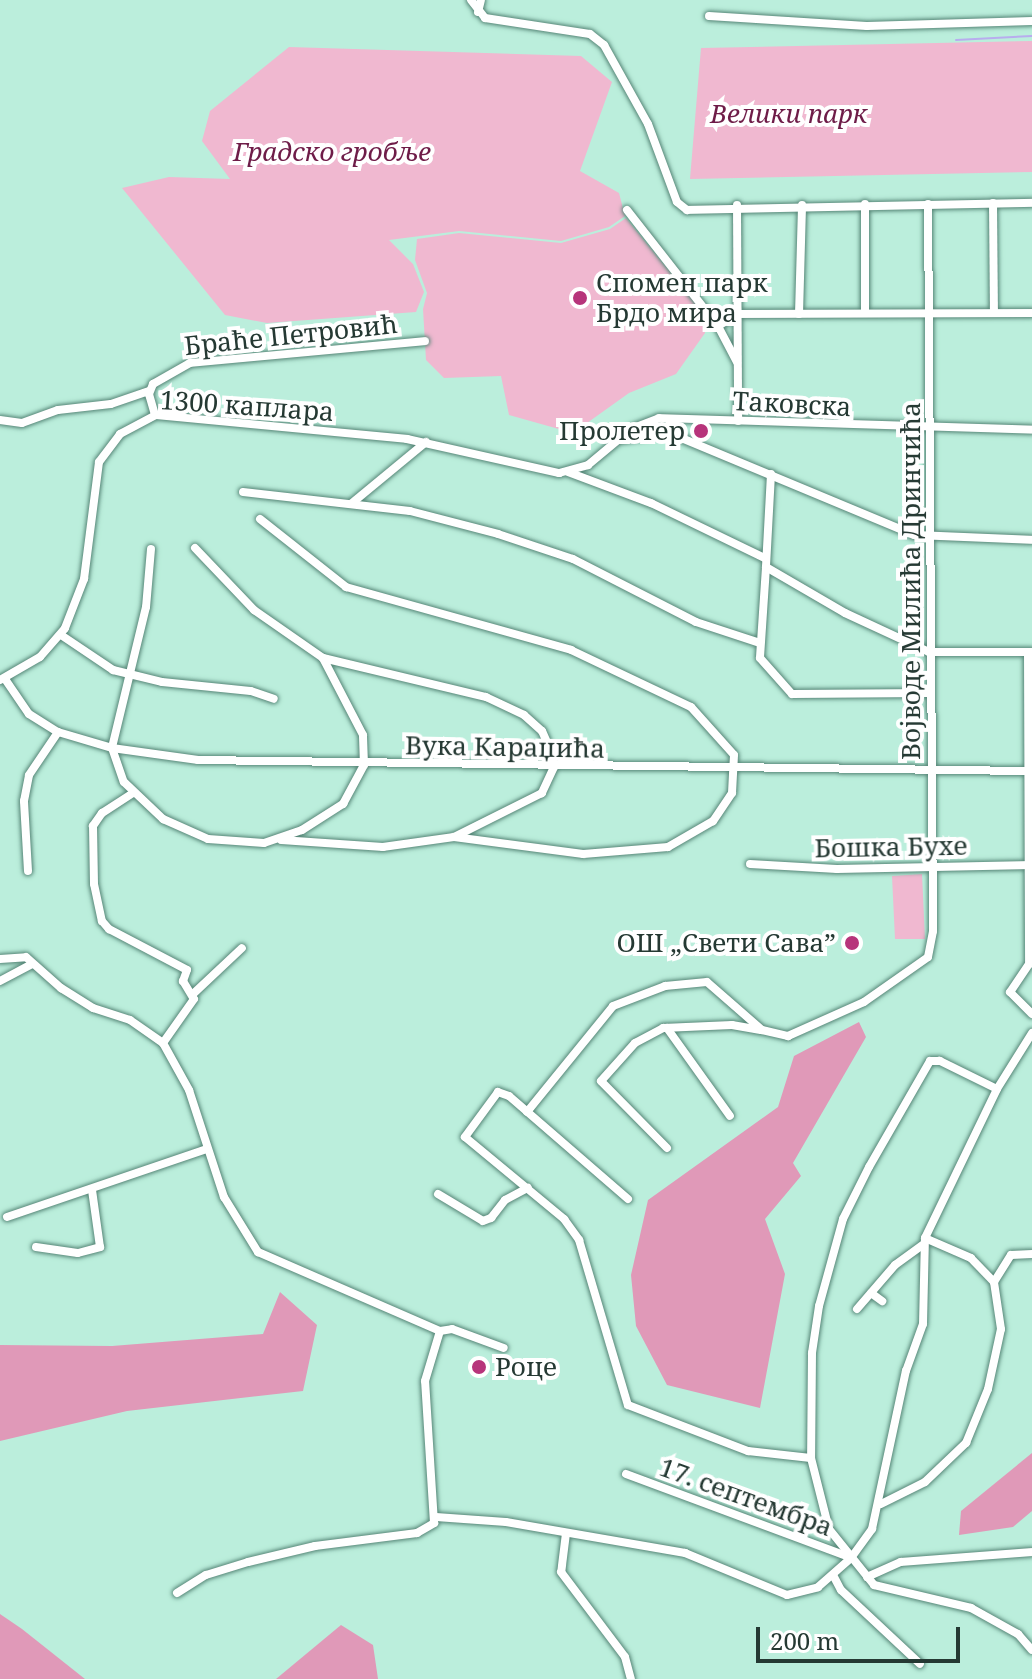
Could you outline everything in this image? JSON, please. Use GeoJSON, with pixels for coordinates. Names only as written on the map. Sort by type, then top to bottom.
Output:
{"type":"FeatureCollection","features":[{"type":"Feature","properties":{"kind":"street"},"geometry":{"type":"LineString","coordinates":[[471,0],[478,12],[514,26],[590,34],[604,45],[648,124],[677,202],[687,210],[737,205],[1032,203]]}},
{"type":"Feature","properties":{"kind":"street"},"geometry":{"type":"LineString","coordinates":[[478,12],[481,0]]}},
{"type":"Feature","properties":{"kind":"street"},"geometry":{"type":"LineString","coordinates":[[709,16],[867,26],[1032,21]]}},
{"type":"Feature","properties":{"kind":"street"},"geometry":{"type":"LineString","coordinates":[[993,203],[994,313]]}},
{"type":"Feature","properties":{"kind":"street"},"geometry":{"type":"LineString","coordinates":[[865,204],[865,313]]}},
{"type":"Feature","properties":{"kind":"street","name":"Војводе Милића Дринчића"},"geometry":{"type":"LineString","coordinates":[[762,1030],[774,1035],[801,1034],[875,995],[928,957],[933,931],[928,204]]}},
{"type":"Feature","properties":{"kind":"street"},"geometry":{"type":"LineString","coordinates":[[737,205],[738,421]]}},
{"type":"Feature","properties":{"kind":"street"},"geometry":{"type":"LineString","coordinates":[[799,314],[802,205]]}},
{"type":"Feature","properties":{"kind":"street"},"geometry":{"type":"LineString","coordinates":[[627,210],[718,326],[739,367]]}},
{"type":"Feature","properties":{"kind":"street"},"geometry":{"type":"LineString","coordinates":[[718,326],[738,314],[1032,313]]}},
{"type":"Feature","properties":{"kind":"street","name":"Браће Петровић"},"geometry":{"type":"LineString","coordinates":[[149,391],[168,372],[205,359],[425,341]]}},
{"type":"Feature","properties":{"kind":"street"},"geometry":{"type":"LineString","coordinates":[[149,391],[155,415]]}},
{"type":"Feature","properties":{"kind":"street","name":"1300 каплара"},"geometry":{"type":"LineString","coordinates":[[0,420],[22,423],[63,408],[111,404],[149,391]]}},
{"type":"Feature","properties":{"kind":"street","name":"1300 каплара"},"geometry":{"type":"LineString","coordinates":[[2,680],[40,657],[61,635],[84,579],[101,458],[120,434],[155,415],[426,442],[537,471],[568,472],[651,503],[766,562],[845,613],[929,652]]}},
{"type":"Feature","properties":{"kind":"street","name":"Таковска"},"geometry":{"type":"LineString","coordinates":[[568,472],[588,465],[653,419],[930,430],[1032,430]]}},
{"type":"Feature","properties":{"kind":"street"},"geometry":{"type":"LineString","coordinates":[[618,441],[663,431],[930,538],[1032,540]]}},
{"type":"Feature","properties":{"kind":"street"},"geometry":{"type":"LineString","coordinates":[[352,503],[426,442]]}},
{"type":"Feature","properties":{"kind":"street"},"geometry":{"type":"LineString","coordinates":[[771,474],[760,658],[792,694],[929,693]]}},
{"type":"Feature","properties":{"kind":"street"},"geometry":{"type":"LineString","coordinates":[[243,492],[410,511],[543,549],[696,622],[760,643]]}},
{"type":"Feature","properties":{"kind":"street"},"geometry":{"type":"LineString","coordinates":[[151,549],[132,676],[112,748],[133,793],[163,819],[208,839],[383,847],[454,837],[583,854],[668,847],[713,821],[732,793],[734,770],[726,742],[691,707],[571,650],[346,587],[260,519]]}},
{"type":"Feature","properties":{"kind":"street"},"geometry":{"type":"LineString","coordinates":[[195,548],[254,610],[323,658],[486,697],[511,709],[542,731],[554,767],[551,780],[529,803],[454,837]]}},
{"type":"Feature","properties":{"kind":"street"},"geometry":{"type":"LineString","coordinates":[[61,635],[99,664],[132,676],[251,691],[274,699]]}},
{"type":"Feature","properties":{"kind":"street"},"geometry":{"type":"LineString","coordinates":[[929,652],[1030,652],[1029,964],[1010,992],[1032,1014]]}},
{"type":"Feature","properties":{"kind":"street"},"geometry":{"type":"LineString","coordinates":[[281,840],[343,804],[364,765],[355,713],[323,658]]}},
{"type":"Feature","properties":{"kind":"street","name":"Вука Караџића"},"geometry":{"type":"LineString","coordinates":[[2,680],[29,714],[58,732],[112,748],[230,763],[1030,771]]}},
{"type":"Feature","properties":{"kind":"street"},"geometry":{"type":"LineString","coordinates":[[28,871],[24,801],[29,775],[58,732]]}},
{"type":"Feature","properties":{"kind":"street"},"geometry":{"type":"LineString","coordinates":[[133,793],[102,813],[91,832],[102,921],[187,970],[183,981],[193,994]]}},
{"type":"Feature","properties":{"kind":"street","name":"Бошка Бухе"},"geometry":{"type":"LineString","coordinates":[[750,864],[795,868],[1030,865]]}},
{"type":"Feature","properties":{"kind":"street"},"geometry":{"type":"LineString","coordinates":[[163,1043],[191,1007],[193,994],[242,948]]}},
{"type":"Feature","properties":{"kind":"street"},"geometry":{"type":"LineString","coordinates":[[0,959],[26,957],[93,1008],[130,1020],[163,1043],[189,1090],[224,1197],[258,1252],[440,1331],[452,1329],[504,1348]]}},
{"type":"Feature","properties":{"kind":"street"},"geometry":{"type":"LineString","coordinates":[[0,981],[32,964]]}},
{"type":"Feature","properties":{"kind":"street"},"geometry":{"type":"LineString","coordinates":[[527,1112],[613,1006],[665,986],[713,984],[762,1030]]}},
{"type":"Feature","properties":{"kind":"street"},"geometry":{"type":"LineString","coordinates":[[667,1148],[601,1081],[635,1043],[667,1028],[732,1025],[762,1030]]}},
{"type":"Feature","properties":{"kind":"street"},"geometry":{"type":"LineString","coordinates":[[667,1028],[730,1116]]}},
{"type":"Feature","properties":{"kind":"street"},"geometry":{"type":"LineString","coordinates":[[177,1593],[206,1575],[248,1562],[328,1543],[417,1533],[436,1517],[566,1533],[694,1555],[787,1595],[808,1593],[851,1558],[872,1529],[881,1504],[906,1371],[923,1324],[924,1241],[997,1089],[1032,1033]]}},
{"type":"Feature","properties":{"kind":"street"},"geometry":{"type":"LineString","coordinates":[[997,1089],[940,1061],[930,1061],[862,1180],[843,1219],[819,1306],[812,1353],[811,1458],[829,1529],[867,1577],[885,1589],[971,1608],[1018,1634],[1032,1650]]}},
{"type":"Feature","properties":{"kind":"street"},"geometry":{"type":"LineString","coordinates":[[628,1199],[527,1112],[498,1092],[465,1137],[528,1188],[579,1240],[628,1405],[748,1451],[811,1458]]}},
{"type":"Feature","properties":{"kind":"street"},"geometry":{"type":"LineString","coordinates":[[7,1217],[207,1149]]}},
{"type":"Feature","properties":{"kind":"street"},"geometry":{"type":"LineString","coordinates":[[438,1194],[483,1221],[505,1200],[528,1188]]}},
{"type":"Feature","properties":{"kind":"street"},"geometry":{"type":"LineString","coordinates":[[36,1247],[78,1253],[100,1247],[92,1190]]}},
{"type":"Feature","properties":{"kind":"street"},"geometry":{"type":"LineString","coordinates":[[881,1504],[925,1482],[966,1443],[988,1389],[1001,1329],[994,1282],[971,1258],[924,1241]]}},
{"type":"Feature","properties":{"kind":"street"},"geometry":{"type":"LineString","coordinates":[[857,1309],[901,1258],[924,1241]]}},
{"type":"Feature","properties":{"kind":"street"},"geometry":{"type":"LineString","coordinates":[[994,1282],[1011,1255],[1032,1254]]}},
{"type":"Feature","properties":{"kind":"street"},"geometry":{"type":"LineString","coordinates":[[871,1293],[882,1301]]}},
{"type":"Feature","properties":{"kind":"street"},"geometry":{"type":"LineString","coordinates":[[436,1517],[425,1381],[440,1331]]}},
{"type":"Feature","properties":{"kind":"street","name":"17. септембра"},"geometry":{"type":"LineString","coordinates":[[626,1474],[816,1541],[851,1558]]}},
{"type":"Feature","properties":{"kind":"street"},"geometry":{"type":"LineString","coordinates":[[816,1541],[829,1529]]}},
{"type":"Feature","properties":{"kind":"street"},"geometry":{"type":"LineString","coordinates":[[566,1533],[561,1572],[625,1657],[631,1679]]}},
{"type":"Feature","properties":{"kind":"street"},"geometry":{"type":"LineString","coordinates":[[867,1577],[901,1562],[1032,1552]]}},
{"type":"Feature","properties":{"kind":"street"},"geometry":{"type":"LineString","coordinates":[[833,1575],[841,1590],[920,1664]]}},
{"type":"Feature","properties":{"kind":"green space","name":"Велики парк"},"geometry":{"type":"Polygon","coordinates":[[[1032,41],[1032,172],[690,179],[701,48],[1032,41]]]}},
{"type":"Feature","properties":{"kind":"green space","name":"Градско гробље"},"geometry":{"type":"Polygon","coordinates":[[[289,47],[581,56],[612,82],[580,171],[619,193],[625,216],[609,227],[561,241],[459,231],[389,240],[413,264],[424,292],[416,312],[267,323],[225,315],[122,188],[169,177],[230,179],[202,141],[210,111],[289,47]]]}},
{"type":"Feature","properties":{"kind":"green space","name":"Спомен парк Брдо мира"},"geometry":{"type":"Polygon","coordinates":[[[626,218],[704,314],[705,333],[676,374],[629,393],[573,433],[509,415],[501,376],[444,378],[426,360],[423,309],[427,293],[415,260],[417,239],[459,233],[561,243],[610,229],[626,218]]]}},
{"type":"Feature","properties":{"kind":"green space"},"geometry":{"type":"Polygon","coordinates":[[[922,874],[925,939],[895,939],[892,876],[922,874]]]}},
{"type":"Feature","properties":{"kind":"shaded area"},"geometry":{"type":"Polygon","coordinates":[[[859,1022],[866,1037],[793,1163],[801,1176],[765,1219],[785,1274],[760,1408],[667,1385],[636,1326],[631,1275],[648,1200],[778,1107],[794,1056],[859,1022]]]}},
{"type":"Feature","properties":{"kind":"shaded area"},"geometry":{"type":"Polygon","coordinates":[[[280,1292],[317,1325],[303,1391],[127,1411],[0,1441],[0,1345],[112,1346],[263,1334],[280,1292]]]}},
{"type":"Feature","properties":{"kind":"shaded area"},"geometry":{"type":"Polygon","coordinates":[[[1032,1453],[1032,1511],[1013,1527],[959,1535],[961,1511],[1032,1453]]]}},
{"type":"Feature","properties":{"kind":"shaded area"},"geometry":{"type":"Polygon","coordinates":[[[0,1614],[22,1629],[85,1679],[0,1679],[0,1614]]]}},
{"type":"Feature","properties":{"kind":"shaded area"},"geometry":{"type":"Polygon","coordinates":[[[341,1625],[373,1645],[378,1679],[276,1679],[341,1625]]]}},
{"type":"Feature","properties":{"kind":"waterway"},"geometry":{"type":"LineString","coordinates":[[956,40],[1032,36]]}},
{"type":"Feature","properties":{"kind":"place","name":"Спомен парк Брдо мира"},"geometry":{"type":"Point","coordinates":[580,298]}},
{"type":"Feature","properties":{"kind":"place","name":"Пролетер"},"geometry":{"type":"Point","coordinates":[701,431]}},
{"type":"Feature","properties":{"kind":"place","name":"ОШ „Свети Сава”"},"geometry":{"type":"Point","coordinates":[852,943]}},
{"type":"Feature","properties":{"kind":"place","name":"Роце"},"geometry":{"type":"Point","coordinates":[479,1367]}}]}
